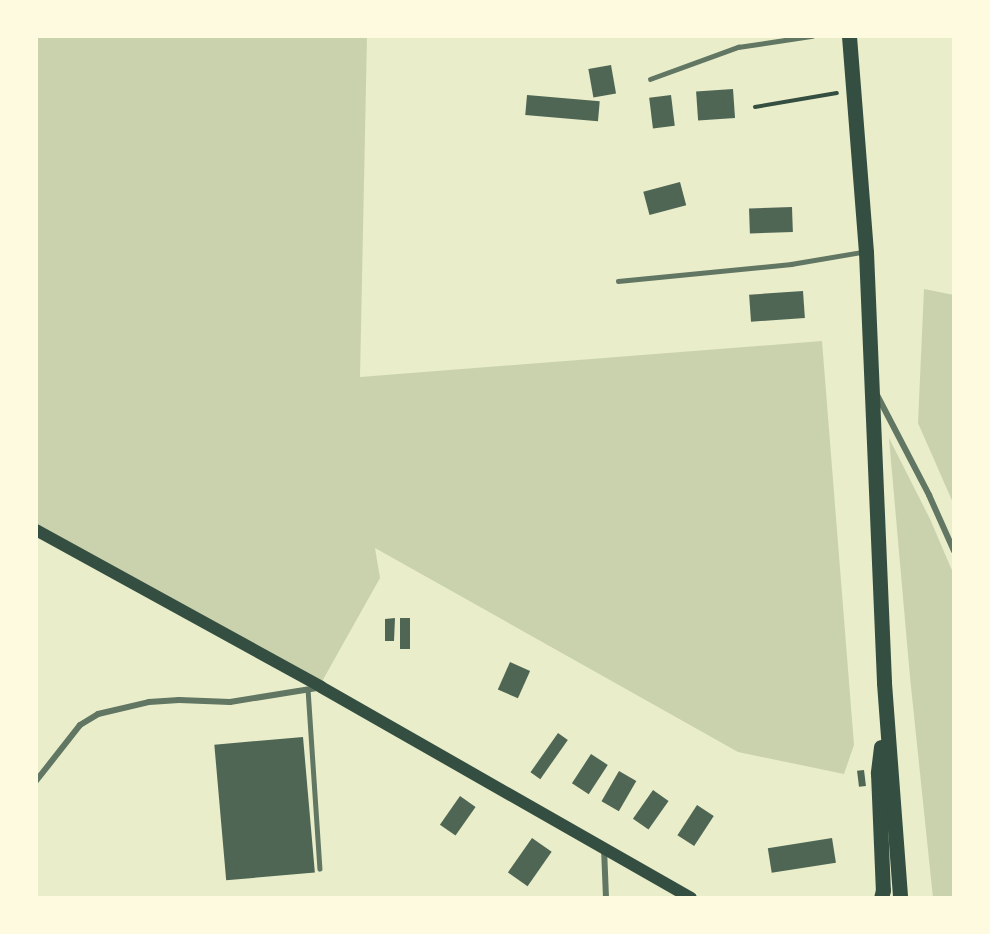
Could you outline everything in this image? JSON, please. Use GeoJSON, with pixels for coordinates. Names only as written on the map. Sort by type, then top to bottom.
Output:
{"type":"FeatureCollection","features":[{"type":"Feature","properties":{"kind":"highway"},"geometry":{"type":"LineString","coordinates":[[849,36],[866,252],[885,699],[900,898]]}},
{"type":"Feature","properties":{"kind":"highway"},"geometry":{"type":"LineString","coordinates":[[881,898],[883,890],[879,773],[885,699]]}},
{"type":"Feature","properties":{"kind":"main road"},"geometry":{"type":"LineString","coordinates":[[36,530],[321,687],[691,898]]}},
{"type":"Feature","properties":{"kind":"street"},"geometry":{"type":"LineString","coordinates":[[871,384],[929,495],[954,551]]}},
{"type":"Feature","properties":{"kind":"street"},"geometry":{"type":"LineString","coordinates":[[36,781],[80,725],[98,714],[149,702],[179,700],[230,702],[321,687]]}},
{"type":"Feature","properties":{"kind":"street"},"geometry":{"type":"LineString","coordinates":[[604,848],[606,898]]}},
{"type":"Feature","properties":{"kind":"lane"},"geometry":{"type":"LineString","coordinates":[[650,79],[738,46],[812,36]]}},
{"type":"Feature","properties":{"kind":"lane"},"geometry":{"type":"LineString","coordinates":[[618,281],[791,264],[866,252]]}},
{"type":"Feature","properties":{"kind":"lane"},"geometry":{"type":"LineString","coordinates":[[308,689],[320,869]]}},
{"type":"Feature","properties":{"kind":"path"},"geometry":{"type":"LineString","coordinates":[[755,107],[855,91]]}},
{"type":"Feature","properties":{"kind":"green space"},"geometry":{"type":"Polygon","coordinates":[[[36,36],[367,36],[360,377],[822,341],[854,745],[844,774],[738,752],[375,548],[380,578],[320,685],[36,528],[36,36]]]}},
{"type":"Feature","properties":{"kind":"green space"},"geometry":{"type":"Polygon","coordinates":[[[924,289],[954,295],[954,505],[918,423],[924,289]]]}},
{"type":"Feature","properties":{"kind":"green space"},"geometry":{"type":"Polygon","coordinates":[[[889,438],[930,519],[954,575],[954,898],[933,898],[910,677],[889,438]]]}},
{"type":"Feature","properties":{"kind":"building"},"geometry":{"type":"Polygon","coordinates":[[[611,65],[616,94],[593,98],[588,69],[611,65]]]}},
{"type":"Feature","properties":{"kind":"building"},"geometry":{"type":"Polygon","coordinates":[[[733,89],[735,118],[698,121],[696,92],[733,89]]]}},
{"type":"Feature","properties":{"kind":"building"},"geometry":{"type":"Polygon","coordinates":[[[527,95],[600,101],[598,121],[525,115],[527,95]]]}},
{"type":"Feature","properties":{"kind":"building"},"geometry":{"type":"Polygon","coordinates":[[[671,95],[675,126],[653,128],[649,98],[671,95]]]}},
{"type":"Feature","properties":{"kind":"building"},"geometry":{"type":"Polygon","coordinates":[[[680,182],[686,205],[650,215],[643,192],[680,182]]]}},
{"type":"Feature","properties":{"kind":"building"},"geometry":{"type":"Polygon","coordinates":[[[792,207],[793,232],[750,233],[749,209],[792,207]]]}},
{"type":"Feature","properties":{"kind":"building"},"geometry":{"type":"Polygon","coordinates":[[[803,291],[805,318],[751,322],[749,295],[803,291]]]}},
{"type":"Feature","properties":{"kind":"building"},"geometry":{"type":"Polygon","coordinates":[[[395,618],[394,641],[385,641],[385,619],[395,618]]]}},
{"type":"Feature","properties":{"kind":"building"},"geometry":{"type":"Polygon","coordinates":[[[400,618],[410,618],[410,649],[400,649],[400,618]]]}},
{"type":"Feature","properties":{"kind":"building"},"geometry":{"type":"Polygon","coordinates":[[[510,662],[530,671],[518,698],[498,689],[510,662]]]}},
{"type":"Feature","properties":{"kind":"building"},"geometry":{"type":"Polygon","coordinates":[[[558,733],[568,740],[540,779],[530,772],[558,733]]]}},
{"type":"Feature","properties":{"kind":"building"},"geometry":{"type":"Polygon","coordinates":[[[303,737],[315,872],[226,880],[214,745],[303,737]]]}},
{"type":"Feature","properties":{"kind":"building"},"geometry":{"type":"Polygon","coordinates":[[[591,754],[608,765],[589,794],[572,783],[591,754]]]}},
{"type":"Feature","properties":{"kind":"building"},"geometry":{"type":"Polygon","coordinates":[[[864,770],[866,786],[859,787],[857,771],[864,770]]]}},
{"type":"Feature","properties":{"kind":"building"},"geometry":{"type":"Polygon","coordinates":[[[619,771],[636,781],[619,811],[602,801],[619,771]]]}},
{"type":"Feature","properties":{"kind":"building"},"geometry":{"type":"Polygon","coordinates":[[[653,790],[669,801],[648,830],[633,819],[653,790]]]}},
{"type":"Feature","properties":{"kind":"building"},"geometry":{"type":"Polygon","coordinates":[[[460,796],[476,807],[455,836],[440,825],[460,796]]]}},
{"type":"Feature","properties":{"kind":"building"},"geometry":{"type":"Polygon","coordinates":[[[697,805],[714,816],[694,846],[677,835],[697,805]]]}},
{"type":"Feature","properties":{"kind":"building"},"geometry":{"type":"Polygon","coordinates":[[[532,838],[552,852],[528,886],[508,872],[532,838]]]}},
{"type":"Feature","properties":{"kind":"building"},"geometry":{"type":"Polygon","coordinates":[[[832,838],[836,863],[772,873],[768,848],[832,838]]]}}]}
